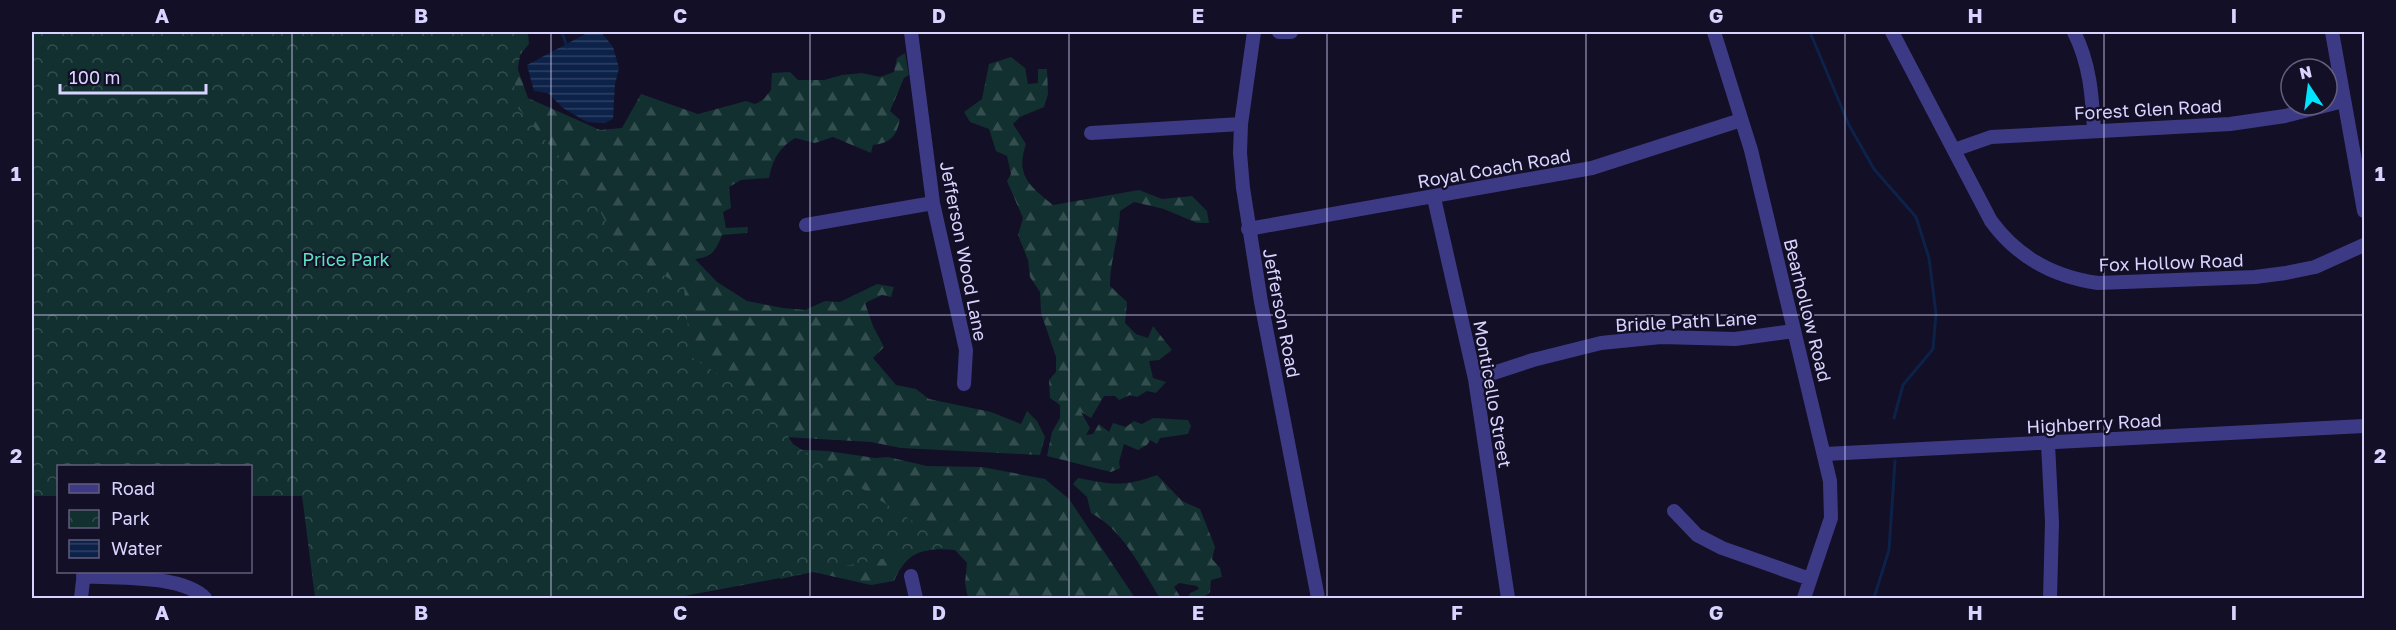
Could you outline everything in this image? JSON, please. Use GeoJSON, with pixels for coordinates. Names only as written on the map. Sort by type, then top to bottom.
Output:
{"type":"FeatureCollection","features":[{"type":"Feature","properties":{"kind":"street","name":"Jefferson Wood Lane"},"geometry":{"type":"LineString","coordinates":[[911,32],[933,203],[966,350],[964,384]]}},
{"type":"Feature","properties":{"kind":"street","name":"Jefferson Road"},"geometry":{"type":"LineString","coordinates":[[1254,32],[1241,124],[1240,153],[1248,228],[1318,598]]}},
{"type":"Feature","properties":{"kind":"street"},"geometry":{"type":"LineString","coordinates":[[1279,32],[1291,32]]}},
{"type":"Feature","properties":{"kind":"street","name":"Bearhollow Road"},"geometry":{"type":"LineString","coordinates":[[1714,32],[1751,150],[1825,454],[1832,500],[1831,518],[1804,598]]}},
{"type":"Feature","properties":{"kind":"street","name":"Fox Hollow Road"},"geometry":{"type":"LineString","coordinates":[[1892,32],[1991,221],[2004,240],[2044,269],[2078,280],[2121,283],[2286,273],[2315,267],[2364,245]]}},
{"type":"Feature","properties":{"kind":"street"},"geometry":{"type":"LineString","coordinates":[[2074,32],[2087,61],[2091,80],[2094,130]]}},
{"type":"Feature","properties":{"kind":"street"},"geometry":{"type":"LineString","coordinates":[[2332,32],[2364,212]]}},
{"type":"Feature","properties":{"kind":"street","name":"Forest Glen Road"},"geometry":{"type":"LineString","coordinates":[[1954,150],[1991,136],[2230,124],[2285,116],[2343,101]]}},
{"type":"Feature","properties":{"kind":"street","name":"Royal Coach Road"},"geometry":{"type":"LineString","coordinates":[[1248,228],[1434,198],[1592,168],[1741,120]]}},
{"type":"Feature","properties":{"kind":"street"},"geometry":{"type":"LineString","coordinates":[[1091,133],[1203,129],[1241,124]]}},
{"type":"Feature","properties":{"kind":"street","name":"Monticello Street"},"geometry":{"type":"LineString","coordinates":[[1434,198],[1475,379],[1508,598]]}},
{"type":"Feature","properties":{"kind":"street"},"geometry":{"type":"LineString","coordinates":[[806,225],[933,203]]}},
{"type":"Feature","properties":{"kind":"street","name":"Bridle Path Lane"},"geometry":{"type":"LineString","coordinates":[[1475,379],[1533,360],[1601,343],[1661,337],[1735,339],[1794,331]]}},
{"type":"Feature","properties":{"kind":"street","name":"Highberry Road"},"geometry":{"type":"LineString","coordinates":[[1825,454],[2364,426]]}},
{"type":"Feature","properties":{"kind":"street"},"geometry":{"type":"LineString","coordinates":[[2048,444],[2053,583],[2050,598]]}},
{"type":"Feature","properties":{"kind":"street"},"geometry":{"type":"LineString","coordinates":[[1674,511],[1697,535],[1722,548],[1810,579]]}},
{"type":"Feature","properties":{"kind":"street"},"geometry":{"type":"LineString","coordinates":[[81,598],[84,574],[172,582],[200,593],[205,598]]}},
{"type":"Feature","properties":{"kind":"street"},"geometry":{"type":"LineString","coordinates":[[911,576],[916,598]]}},
{"type":"Feature","properties":{"kind":"green space","name":"Price Park"},"geometry":{"type":"Polygon","coordinates":[[[32,32],[521,32],[522,44],[512,101],[591,194],[619,247],[684,288],[691,357],[768,405],[793,444],[951,546],[674,598],[315,598],[302,496],[252,496],[252,465],[57,465],[57,496],[32,496],[32,32]]]}},
{"type":"Feature","properties":{"kind":"green space"},"geometry":{"type":"Polygon","coordinates":[[[436,32],[528,32],[529,44],[515,61],[528,98],[600,130],[622,128],[641,94],[698,114],[746,101],[755,104],[763,100],[771,90],[772,73],[790,72],[798,80],[824,80],[862,73],[880,77],[894,72],[897,58],[905,53],[909,75],[904,78],[890,111],[900,120],[892,138],[873,145],[871,153],[833,137],[815,143],[795,138],[778,155],[772,165],[769,178],[741,180],[729,187],[731,208],[723,212],[726,228],[748,227],[747,233],[722,235],[712,253],[695,259],[717,282],[747,301],[783,308],[805,310],[825,301],[840,302],[877,284],[894,287],[891,297],[882,295],[865,303],[884,347],[873,358],[896,385],[916,389],[929,399],[991,412],[1021,424],[1027,411],[1037,421],[1045,437],[1040,455],[901,448],[871,442],[747,435],[436,32]]]}},
{"type":"Feature","properties":{"kind":"green space"},"geometry":{"type":"Polygon","coordinates":[[[1011,57],[1025,68],[1028,84],[1038,83],[1038,69],[1047,69],[1048,94],[1044,107],[1020,117],[1013,124],[1026,144],[1022,164],[1027,179],[1031,186],[1053,205],[1139,190],[1162,199],[1192,196],[1207,211],[1209,223],[1197,223],[1164,209],[1134,202],[1120,211],[1110,286],[1127,302],[1125,323],[1136,334],[1148,338],[1153,326],[1172,350],[1159,360],[1149,361],[1153,378],[1166,382],[1156,393],[1147,391],[1137,397],[1130,395],[1119,400],[1115,396],[1104,396],[1091,418],[1081,412],[1090,428],[1086,435],[1093,434],[1099,424],[1109,432],[1113,423],[1126,427],[1134,421],[1142,424],[1153,418],[1188,420],[1191,426],[1188,434],[1160,438],[1157,444],[1150,440],[1147,445],[1138,450],[1124,444],[1119,462],[1120,468],[1111,472],[1047,456],[1052,432],[1060,418],[1060,405],[1050,398],[1049,380],[1056,372],[1056,357],[1041,313],[1040,292],[1030,277],[1028,260],[1018,235],[1023,218],[1007,181],[1011,174],[1007,156],[996,151],[989,129],[970,122],[964,112],[982,99],[989,64],[1011,57]]]}},
{"type":"Feature","properties":{"kind":"green space"},"geometry":{"type":"Polygon","coordinates":[[[768,448],[828,451],[875,458],[888,457],[927,466],[982,467],[1045,479],[1069,499],[1135,598],[968,598],[965,583],[967,563],[955,550],[944,549],[934,549],[911,557],[894,581],[871,585],[813,572],[780,579],[768,448]]]}},
{"type":"Feature","properties":{"kind":"green space"},"geometry":{"type":"Polygon","coordinates":[[[1157,475],[1182,501],[1200,509],[1215,547],[1212,559],[1220,568],[1222,577],[1211,580],[1210,592],[1203,598],[1188,598],[1190,593],[1199,589],[1197,586],[1179,583],[1174,587],[1181,598],[1160,598],[1122,540],[1103,521],[1091,513],[1087,497],[1073,484],[1078,478],[1118,484],[1135,482],[1157,475]]]}},
{"type":"Feature","properties":{"kind":"water"},"geometry":{"type":"Polygon","coordinates":[[[589,32],[601,32],[613,47],[619,68],[615,84],[613,119],[605,123],[587,122],[563,108],[548,93],[534,91],[527,65],[589,32]]]}},
{"type":"Feature","properties":{"kind":"waterway"},"geometry":{"type":"LineString","coordinates":[[562,32],[567,47]]}},
{"type":"Feature","properties":{"kind":"waterway"},"geometry":{"type":"LineString","coordinates":[[1810,32],[1849,125],[1874,169],[1916,217],[1929,258],[1936,314],[1933,349],[1903,385],[1894,418]]}},
{"type":"Feature","properties":{"kind":"waterway"},"geometry":{"type":"LineString","coordinates":[[1874,598],[1889,550],[1895,461]]}}]}
